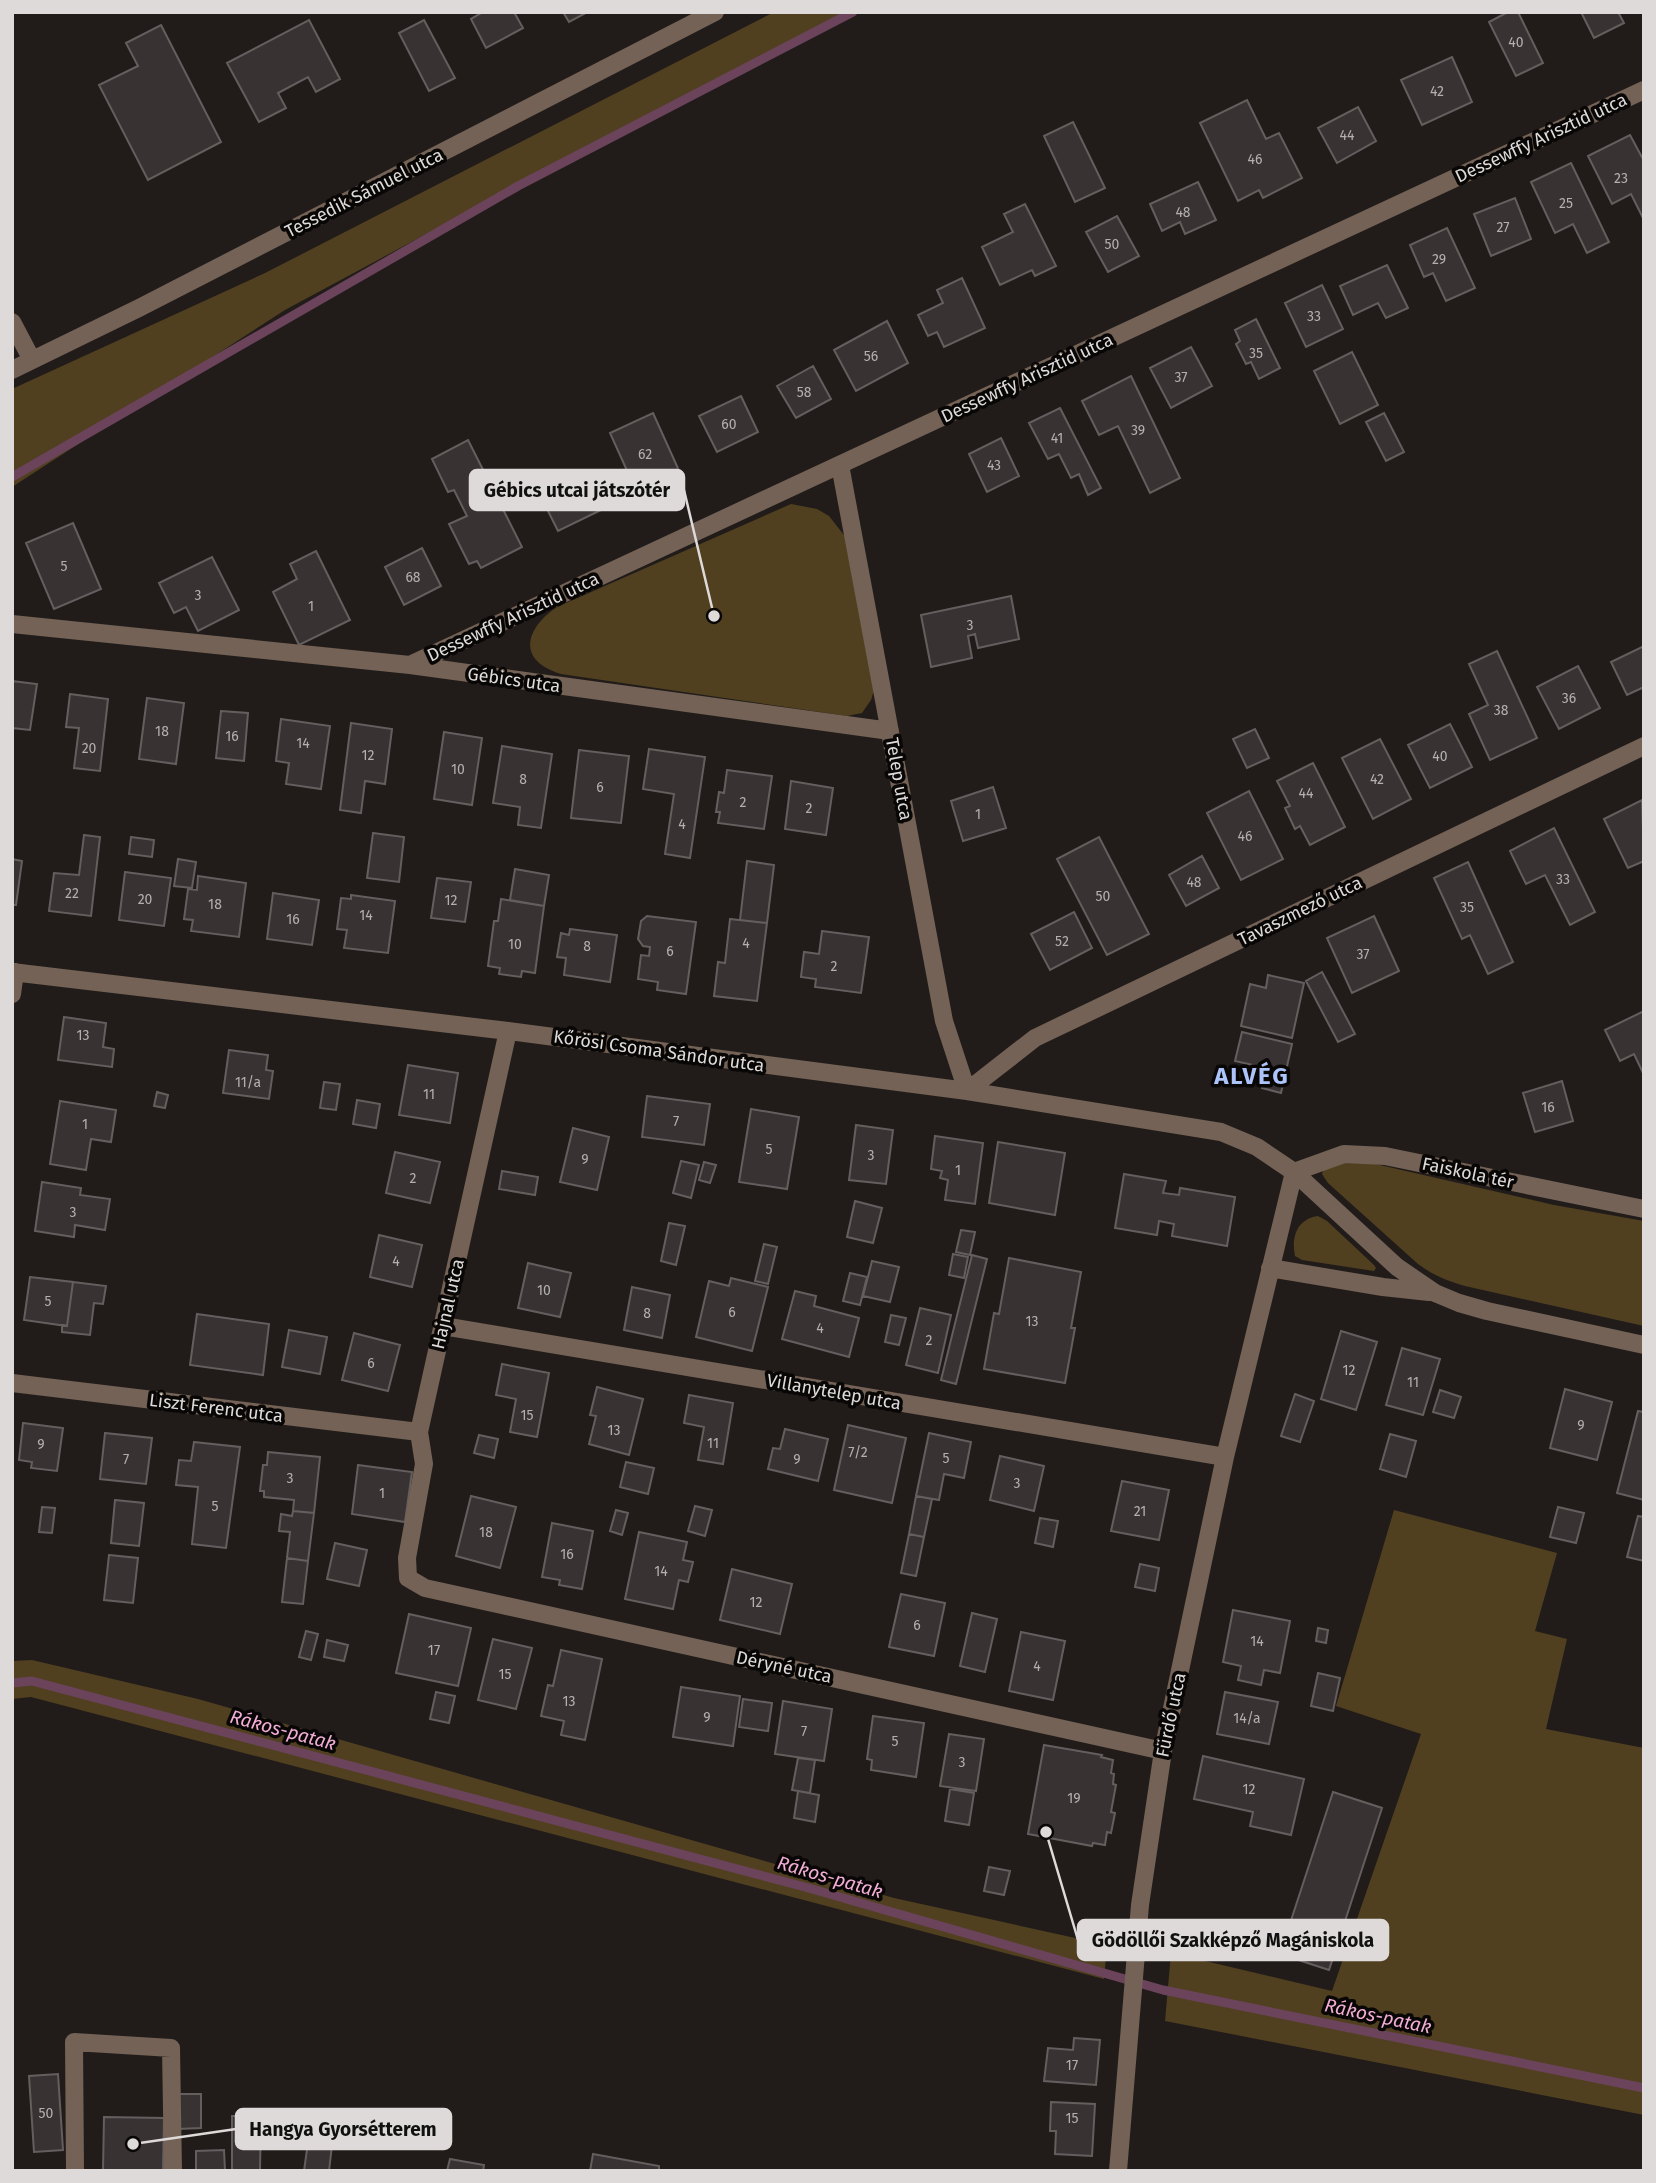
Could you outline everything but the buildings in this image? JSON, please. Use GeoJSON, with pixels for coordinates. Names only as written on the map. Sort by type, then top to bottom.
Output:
{"type":"FeatureCollection","features":[{"type":"Feature","properties":{"kind":"street","name":"Tessedik Sámuel utca"},"geometry":{"type":"LineString","coordinates":[[12,370],[152,302],[715,12]]}},
{"type":"Feature","properties":{"kind":"street","name":"Dessewffy Arisztid utca"},"geometry":{"type":"LineString","coordinates":[[410,665],[1644,90]]}},
{"type":"Feature","properties":{"kind":"street"},"geometry":{"type":"LineString","coordinates":[[12,322],[32,360]]}},
{"type":"Feature","properties":{"kind":"street","name":"Telep utca"},"geometry":{"type":"LineString","coordinates":[[839,465],[944,1020],[967,1091]]}},
{"type":"Feature","properties":{"kind":"street","name":"Gébics utca"},"geometry":{"type":"LineString","coordinates":[[12,624],[410,665],[890,731]]}},
{"type":"Feature","properties":{"kind":"street","name":"Tavaszmező utca"},"geometry":{"type":"LineString","coordinates":[[967,1091],[1035,1038],[1644,746]]}},
{"type":"Feature","properties":{"kind":"street"},"geometry":{"type":"LineString","coordinates":[[12,994],[13,972]]}},
{"type":"Feature","properties":{"kind":"street","name":"Kőrösi Csoma Sándor utca"},"geometry":{"type":"LineString","coordinates":[[13,972],[508,1031],[967,1091],[1221,1132],[1257,1147],[1294,1172]]}},
{"type":"Feature","properties":{"kind":"street","name":"Hajnal utca"},"geometry":{"type":"LineString","coordinates":[[408,1578],[407,1558],[425,1464],[419,1432],[508,1031]]}},
{"type":"Feature","properties":{"kind":"street","name":"Faiskola tér"},"geometry":{"type":"LineString","coordinates":[[1294,1172],[1334,1156],[1360,1153],[1644,1209]]}},
{"type":"Feature","properties":{"kind":"street"},"geometry":{"type":"LineString","coordinates":[[1435,1293],[1270,1268],[1294,1172],[1397,1267],[1435,1293],[1487,1311],[1644,1345]]}},
{"type":"Feature","properties":{"kind":"street","name":"Fürdő utca"},"geometry":{"type":"LineString","coordinates":[[1118,2171],[1140,1905],[1163,1751],[1270,1268]]}},
{"type":"Feature","properties":{"kind":"street","name":"Villanytelep utca"},"geometry":{"type":"LineString","coordinates":[[443,1326],[1226,1457]]}},
{"type":"Feature","properties":{"kind":"street","name":"Liszt Ferenc utca"},"geometry":{"type":"LineString","coordinates":[[12,1383],[419,1432]]}},
{"type":"Feature","properties":{"kind":"street","name":"Déryné utca"},"geometry":{"type":"LineString","coordinates":[[408,1578],[425,1588],[1163,1751]]}},
{"type":"Feature","properties":{"kind":"street"},"geometry":{"type":"LineString","coordinates":[[75,2171],[74,2042],[171,2048],[173,2171]]}},
{"type":"Feature","properties":{"kind":"shaded area"},"geometry":{"type":"Polygon","coordinates":[[[774,12],[855,12],[532,177],[285,310],[12,487],[12,389],[265,273],[774,12]]]}},
{"type":"Feature","properties":{"kind":"shaded area"},"geometry":{"type":"Polygon","coordinates":[[[791,504],[817,509],[829,516],[847,539],[875,687],[871,700],[862,713],[847,716],[561,674],[537,661],[532,653],[532,634],[557,607],[791,504]]]}},
{"type":"Feature","properties":{"kind":"shaded area"},"geometry":{"type":"Polygon","coordinates":[[[1336,1161],[1371,1163],[1554,1205],[1644,1221],[1644,1326],[1446,1280],[1418,1264],[1328,1183],[1322,1174],[1324,1168],[1336,1161]]]}},
{"type":"Feature","properties":{"kind":"shaded area"},"geometry":{"type":"Polygon","coordinates":[[[1318,1216],[1327,1221],[1374,1265],[1374,1271],[1302,1260],[1295,1256],[1297,1230],[1305,1221],[1318,1216]]]}},
{"type":"Feature","properties":{"kind":"shaded area"},"geometry":{"type":"Polygon","coordinates":[[[1394,1510],[1557,1553],[1535,1631],[1567,1639],[1546,1729],[1644,1748],[1644,2115],[1165,2021],[1171,1953],[1332,1991],[1421,1734],[1336,1706],[1394,1510]]]}},
{"type":"Feature","properties":{"kind":"shaded area"},"geometry":{"type":"Polygon","coordinates":[[[32,1660],[198,1699],[894,1898],[1107,1945],[1104,1979],[31,1697],[12,1699],[12,1661],[32,1660]]]}},
{"type":"Feature","properties":{"kind":"waterway"},"geometry":{"type":"LineString","coordinates":[[12,477],[518,186],[853,12]]}},
{"type":"Feature","properties":{"kind":"waterway","name":"Rákos-patak"},"geometry":{"type":"LineString","coordinates":[[12,1683],[32,1681],[805,1887],[1163,1990],[1644,2088]]}},
{"type":"Feature","properties":{"kind":"place","name":"Gébics utcai játszótér"},"geometry":{"type":"Point","coordinates":[714,616]}},
{"type":"Feature","properties":{"kind":"place","name":"Gödöllői Szakképző Magániskola"},"geometry":{"type":"Point","coordinates":[1046,1832]}},
{"type":"Feature","properties":{"kind":"place","name":"Hangya Gyorsétterem"},"geometry":{"type":"Point","coordinates":[133,2144]}},
{"type":"Feature","properties":{"kind":"district","name":"ALVÉG"},"geometry":{"type":"Point","coordinates":[1252,1076]}}]}
